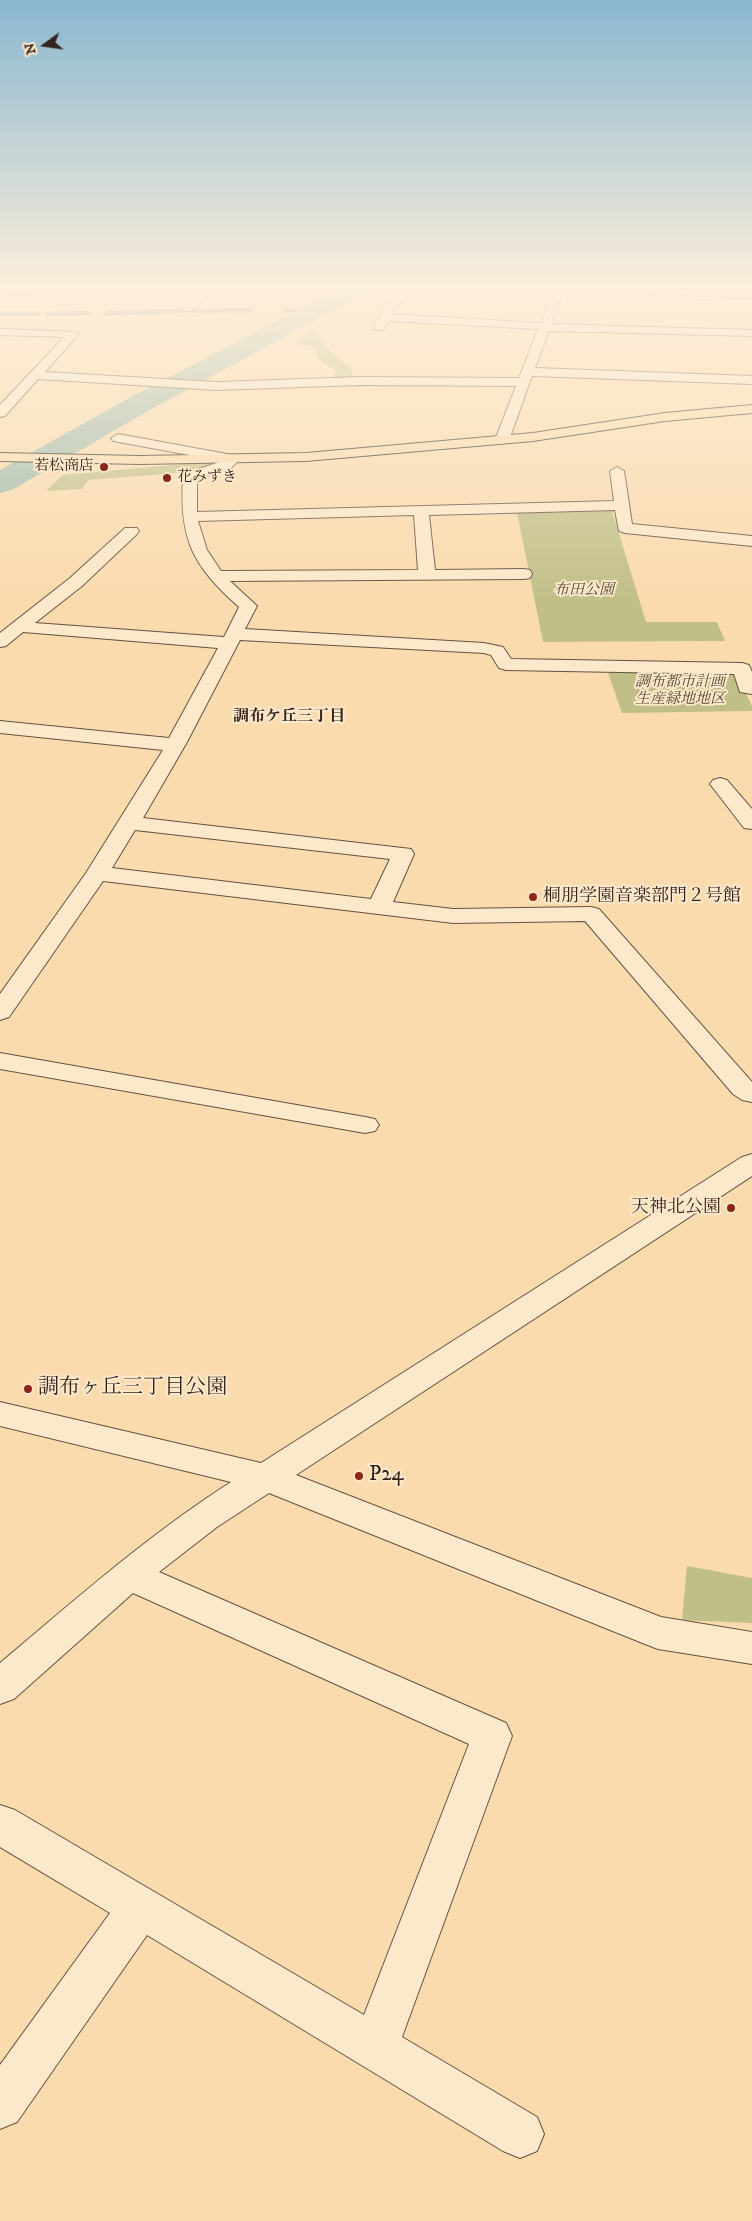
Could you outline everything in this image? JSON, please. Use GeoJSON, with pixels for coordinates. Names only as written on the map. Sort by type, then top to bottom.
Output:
{"type":"FeatureCollection","features":[{"type":"Feature","properties":{"kind":"main road"},"geometry":{"type":"LineString","coordinates":[[0,457],[233,459],[306,457],[533,437],[665,417],[752,409]]}},
{"type":"Feature","properties":{"kind":"street"},"geometry":{"type":"LineString","coordinates":[[0,413],[18,393]]}},
{"type":"Feature","properties":{"kind":"street"},"geometry":{"type":"LineString","coordinates":[[502,440],[521,393]]}},
{"type":"Feature","properties":{"kind":"street"},"geometry":{"type":"LineString","coordinates":[[0,1012],[97,873],[176,745],[248,606],[215,576],[201,557],[189,518],[190,477],[196,473],[230,464],[233,459],[118,438]]}},
{"type":"Feature","properties":{"kind":"street"},"geometry":{"type":"LineString","coordinates":[[617,471],[625,528],[752,541]]}},
{"type":"Feature","properties":{"kind":"street"},"geometry":{"type":"LineString","coordinates":[[189,518],[621,505]]}},
{"type":"Feature","properties":{"kind":"street"},"geometry":{"type":"LineString","coordinates":[[421,510],[427,575]]}},
{"type":"Feature","properties":{"kind":"street"},"geometry":{"type":"LineString","coordinates":[[0,642],[76,582],[131,531]]}},
{"type":"Feature","properties":{"kind":"street"},"geometry":{"type":"LineString","coordinates":[[215,576],[524,574]]}},
{"type":"Feature","properties":{"kind":"street"},"geometry":{"type":"LineString","coordinates":[[21,627],[232,639],[484,648],[497,651],[506,664],[742,668],[747,688],[752,688]]}},
{"type":"Feature","properties":{"kind":"street"},"geometry":{"type":"LineString","coordinates":[[0,726],[176,745]]}},
{"type":"Feature","properties":{"kind":"street"},"geometry":{"type":"LineString","coordinates":[[720,784],[752,822]]}},
{"type":"Feature","properties":{"kind":"street"},"geometry":{"type":"LineString","coordinates":[[128,823],[403,854],[379,908]]}},
{"type":"Feature","properties":{"kind":"street"},"geometry":{"type":"LineString","coordinates":[[97,873],[453,916],[591,914],[743,1088],[752,1094]]}},
{"type":"Feature","properties":{"kind":"street"},"geometry":{"type":"LineString","coordinates":[[0,1061],[365,1126]]}},
{"type":"Feature","properties":{"kind":"street"},"geometry":{"type":"LineString","coordinates":[[0,1687],[129,1575],[204,1516],[752,1163]]}},
{"type":"Feature","properties":{"kind":"street"},"geometry":{"type":"LineString","coordinates":[[0,1414],[266,1476],[658,1633],[752,1648]]}},
{"type":"Feature","properties":{"kind":"street"},"geometry":{"type":"LineString","coordinates":[[129,1575],[492,1736],[375,2047]]}},
{"type":"Feature","properties":{"kind":"street"},"geometry":{"type":"LineString","coordinates":[[0,1824],[520,2134]]}},
{"type":"Feature","properties":{"kind":"street"},"geometry":{"type":"LineString","coordinates":[[0,2105],[140,1908]]}},
{"type":"Feature","properties":{"kind":"green space"},"geometry":{"type":"Polygon","coordinates":[[[196,463],[218,463],[218,465],[188,472],[88,480],[82,489],[46,491],[63,475],[196,463]]]}},
{"type":"Feature","properties":{"kind":"green space","name":"布田公園"},"geometry":{"type":"Polygon","coordinates":[[[612,511],[646,622],[717,622],[725,641],[543,642],[517,512],[612,511]]]}},
{"type":"Feature","properties":{"kind":"green space","name":"調布都市計画 生産緑地地区"},"geometry":{"type":"Polygon","coordinates":[[[735,671],[752,706],[752,711],[622,713],[608,673],[735,671]]]}},
{"type":"Feature","properties":{"kind":"green space"},"geometry":{"type":"Polygon","coordinates":[[[687,1566],[752,1578],[752,1623],[682,1620],[687,1566]]]}},
{"type":"Feature","properties":{"kind":"waterway"},"geometry":{"type":"LineString","coordinates":[[0,483],[161,393]]}},
{"type":"Feature","properties":{"kind":"place","name":"若松商店"},"geometry":{"type":"Point","coordinates":[104,467]}},
{"type":"Feature","properties":{"kind":"place","name":"花みずき"},"geometry":{"type":"Point","coordinates":[167,478]}},
{"type":"Feature","properties":{"kind":"place","name":"桐朋学園音楽部門２号館"},"geometry":{"type":"Point","coordinates":[533,897]}},
{"type":"Feature","properties":{"kind":"place","name":"天神北公園"},"geometry":{"type":"Point","coordinates":[731,1208]}},
{"type":"Feature","properties":{"kind":"place","name":"調布ヶ丘三丁目公園"},"geometry":{"type":"Point","coordinates":[28,1389]}},
{"type":"Feature","properties":{"kind":"place","name":"P24"},"geometry":{"type":"Point","coordinates":[359,1476]}},
{"type":"Feature","properties":{"kind":"district","name":"調布ケ丘三丁目"},"geometry":{"type":"Point","coordinates":[289,718]}}]}
